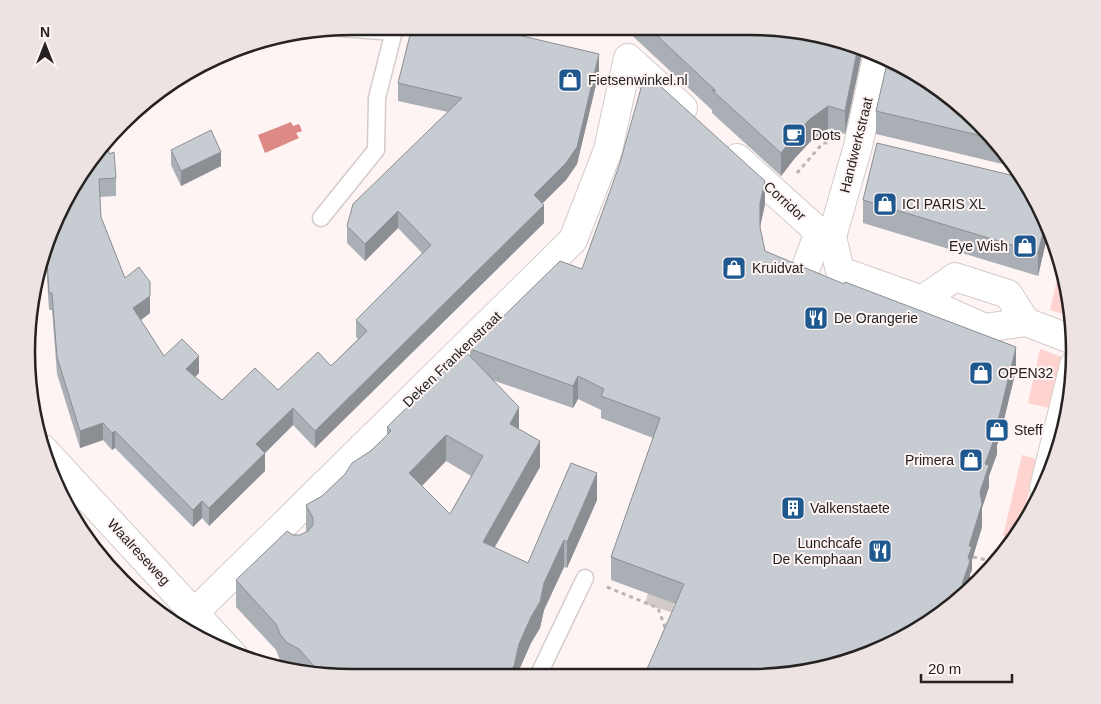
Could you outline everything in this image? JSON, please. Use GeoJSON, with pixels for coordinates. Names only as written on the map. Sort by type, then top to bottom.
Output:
{"type":"FeatureCollection","features":[{"type":"Feature","properties":{"kind":"street","name":"Deken Frankenstraat"},"geometry":{"type":"LineString","coordinates":[[195,612],[290,536],[573,240],[608,150],[628,58],[699,123]]}},
{"type":"Feature","properties":{"kind":"street","name":"Handwerkstraat"},"geometry":{"type":"LineString","coordinates":[[804,274],[825,235],[858,146],[876,62]]}},
{"type":"Feature","properties":{"kind":"street","name":"Corridor"},"geometry":{"type":"LineString","coordinates":[[720,143],[777,195],[825,235]]}},
{"type":"Feature","properties":{"kind":"street"},"geometry":{"type":"LineString","coordinates":[[858,146],[886,153]]}},
{"type":"Feature","properties":{"kind":"street"},"geometry":{"type":"LineString","coordinates":[[825,235],[840,271],[922,300],[985,328],[1026,322],[1065,337]]}},
{"type":"Feature","properties":{"kind":"street"},"geometry":{"type":"LineString","coordinates":[[922,300],[955,276],[1008,294],[1026,322]]}},
{"type":"Feature","properties":{"kind":"street","name":"Waalreseweg"},"geometry":{"type":"LineString","coordinates":[[55,462],[220,640]]}},
{"type":"Feature","properties":{"kind":"lane"},"geometry":{"type":"LineString","coordinates":[[321,218],[376,150],[377,98],[393,35]]}},
{"type":"Feature","properties":{"kind":"lane"},"geometry":{"type":"LineString","coordinates":[[541,669],[585,578]]}},
{"type":"Feature","properties":{"kind":"path"},"geometry":{"type":"LineString","coordinates":[[777,195],[824,143],[858,146]]}},
{"type":"Feature","properties":{"kind":"path"},"geometry":{"type":"LineString","coordinates":[[973,557],[988,560]]}},
{"type":"Feature","properties":{"kind":"path"},"geometry":{"type":"LineString","coordinates":[[585,578],[658,608],[666,629],[662,637]]}},
{"type":"Feature","properties":{"kind":"shaded area"},"geometry":{"type":"Polygon","coordinates":[[[291,122],[293,126],[299,124],[302,131],[296,133],[299,138],[265,153],[258,135],[291,122]]]}},
{"type":"Feature","properties":{"kind":"shaded area"},"geometry":{"type":"Polygon","coordinates":[[[1057,279],[1063,314],[1050,310],[1057,279]]]}},
{"type":"Feature","properties":{"kind":"shaded area"},"geometry":{"type":"Polygon","coordinates":[[[1040,349],[1062,357],[1049,408],[1028,403],[1040,349]]]}},
{"type":"Feature","properties":{"kind":"shaded area"},"geometry":{"type":"Polygon","coordinates":[[[1022,455],[1037,459],[1025,509],[1006,537],[1003,536],[1022,455]]]}},
{"type":"Feature","properties":{"kind":"building"},"geometry":{"type":"Polygon","coordinates":[[[410,35],[518,35],[599,54],[577,147],[566,163],[534,195],[544,205],[315,431],[293,408],[256,444],[265,453],[209,508],[202,501],[193,510],[115,431],[112,433],[103,423],[80,431],[57,357],[52,293],[49,293],[47,266],[59,231],[77,193],[109,150],[109,154],[114,152],[116,178],[99,179],[101,217],[125,278],[139,267],[150,282],[150,296],[133,308],[164,356],[182,339],[199,356],[186,369],[222,400],[255,368],[278,390],[318,352],[331,366],[367,331],[356,320],[431,245],[398,211],[365,244],[347,226],[353,204],[462,98],[398,83],[410,35]]]}},
{"type":"Feature","properties":{"kind":"building"},"geometry":{"type":"Polygon","coordinates":[[[656,35],[770,36],[811,41],[857,54],[845,111],[828,106],[810,119],[781,153],[712,90],[716,91],[656,35]]]}},
{"type":"Feature","properties":{"kind":"building"},"geometry":{"type":"Polygon","coordinates":[[[886,67],[925,88],[958,114],[980,135],[876,111],[886,67]]]}},
{"type":"Feature","properties":{"kind":"building"},"geometry":{"type":"Polygon","coordinates":[[[643,81],[657,83],[765,181],[760,203],[760,227],[765,251],[844,284],[845,282],[1016,347],[999,417],[994,430],[997,431],[985,464],[989,465],[980,492],[982,504],[969,546],[972,547],[968,557],[970,561],[962,584],[964,585],[925,616],[870,645],[811,663],[749,669],[647,669],[684,584],[611,557],[660,418],[601,396],[604,389],[578,376],[573,386],[470,349],[560,261],[582,269],[619,166],[643,81]]]}},
{"type":"Feature","properties":{"kind":"building"},"geometry":{"type":"Polygon","coordinates":[[[211,130],[221,152],[181,171],[171,150],[211,130]]]}},
{"type":"Feature","properties":{"kind":"building"},"geometry":{"type":"Polygon","coordinates":[[[877,143],[1013,176],[1024,194],[1043,233],[1038,253],[863,200],[877,143]]]}},
{"type":"Feature","properties":{"kind":"building"},"geometry":{"type":"Polygon","coordinates":[[[465,351],[519,407],[510,424],[540,441],[483,542],[528,563],[571,463],[597,473],[567,542],[564,540],[544,583],[540,602],[519,644],[512,669],[352,669],[314,666],[299,649],[286,642],[276,624],[236,580],[287,531],[293,535],[300,535],[308,531],[313,525],[313,518],[306,505],[322,496],[345,474],[352,463],[372,450],[391,431],[387,427],[465,351]],[[446,435],[409,473],[450,514],[483,456],[446,435]]]}},
{"type":"Feature","properties":{"kind":"tunnel"},"geometry":{"type":"LineString","coordinates":[[658,608],[673,562]]}},
{"type":"Feature","properties":{"kind":"place","name":"Fietsenwinkel.nl"},"geometry":{"type":"Point","coordinates":[570,80]}},
{"type":"Feature","properties":{"kind":"place","name":"Dots"},"geometry":{"type":"Point","coordinates":[794,135]}},
{"type":"Feature","properties":{"kind":"place","name":"ICI PARIS XL"},"geometry":{"type":"Point","coordinates":[885,204]}},
{"type":"Feature","properties":{"kind":"place","name":"Eye Wish"},"geometry":{"type":"Point","coordinates":[1025,246]}},
{"type":"Feature","properties":{"kind":"place","name":"Kruidvat"},"geometry":{"type":"Point","coordinates":[734,268]}},
{"type":"Feature","properties":{"kind":"place","name":"De Orangerie"},"geometry":{"type":"Point","coordinates":[816,318]}},
{"type":"Feature","properties":{"kind":"place","name":"OPEN32"},"geometry":{"type":"Point","coordinates":[981,373]}},
{"type":"Feature","properties":{"kind":"place","name":"Steff"},"geometry":{"type":"Point","coordinates":[997,430]}},
{"type":"Feature","properties":{"kind":"place","name":"Primera"},"geometry":{"type":"Point","coordinates":[971,460]}},
{"type":"Feature","properties":{"kind":"place","name":"Valkenstaete"},"geometry":{"type":"Point","coordinates":[793,508]}},
{"type":"Feature","properties":{"kind":"place","name":"Lunchcafe De Kemphaan"},"geometry":{"type":"Point","coordinates":[880,551]}}]}
